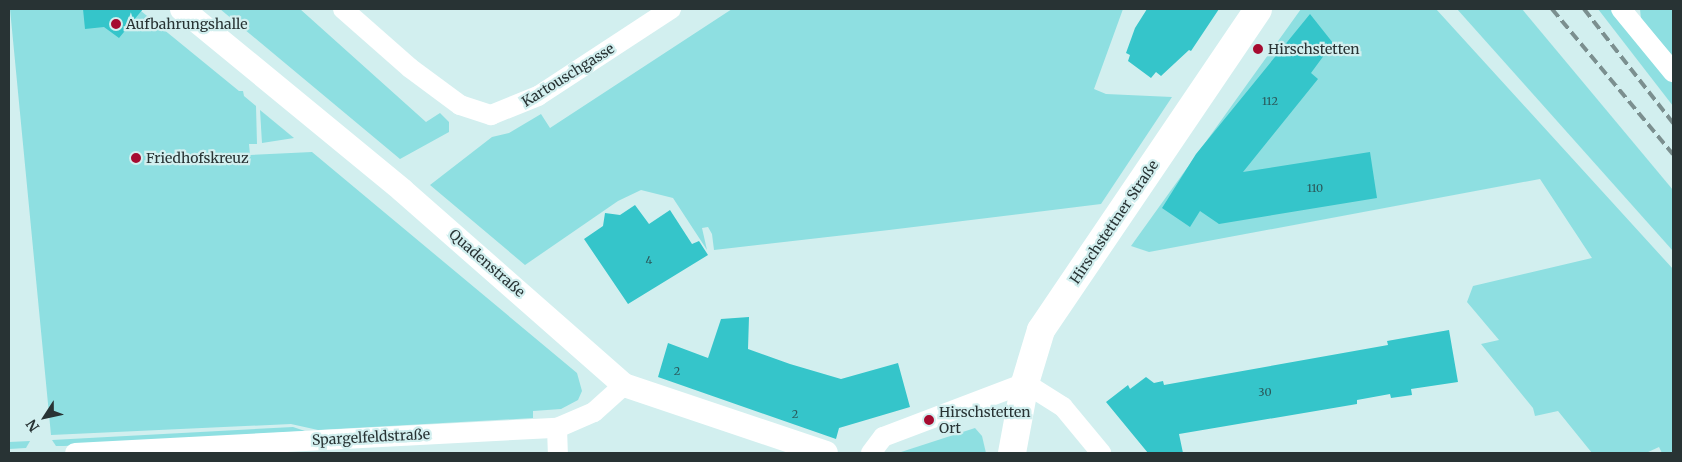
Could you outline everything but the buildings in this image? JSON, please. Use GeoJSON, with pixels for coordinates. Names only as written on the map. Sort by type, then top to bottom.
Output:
{"type":"FeatureCollection","features":[{"type":"Feature","properties":{"kind":"main road","name":"Hirschstettner Straße"},"geometry":{"type":"LineString","coordinates":[[1012,453],[1025,382],[1041,330],[1258,9]]}},
{"type":"Feature","properties":{"kind":"street","name":"Quadenstraße"},"geometry":{"type":"LineString","coordinates":[[182,9],[417,203],[624,385],[826,453]]}},
{"type":"Feature","properties":{"kind":"street","name":"Kartouschgasse"},"geometry":{"type":"LineString","coordinates":[[343,9],[454,101],[475,112],[491,115],[538,96],[671,9]]}},
{"type":"Feature","properties":{"kind":"street"},"geometry":{"type":"LineString","coordinates":[[1621,9],[1673,72]]}},
{"type":"Feature","properties":{"kind":"street"},"geometry":{"type":"LineString","coordinates":[[871,453],[883,437],[1025,382],[1063,407],[1101,453]]}},
{"type":"Feature","properties":{"kind":"street","name":"Spargelfeldstraße"},"geometry":{"type":"LineString","coordinates":[[75,453],[557,428],[594,412],[624,385]]}},
{"type":"Feature","properties":{"kind":"street"},"geometry":{"type":"LineString","coordinates":[[557,428],[558,453]]}},
{"type":"Feature","properties":{"kind":"shaded area"},"geometry":{"type":"Polygon","coordinates":[[[10,9],[143,9],[141,11],[239,91],[243,91],[244,96],[256,106],[257,144],[249,144],[250,155],[312,152],[577,373],[582,391],[578,400],[561,409],[533,411],[533,418],[318,430],[291,424],[51,435],[10,9]]]}},
{"type":"Feature","properties":{"kind":"shaded area"},"geometry":{"type":"Polygon","coordinates":[[[220,9],[300,9],[426,122],[440,113],[449,122],[449,132],[400,159],[220,9]]]}},
{"type":"Feature","properties":{"kind":"shaded area"},"geometry":{"type":"Polygon","coordinates":[[[732,9],[1123,9],[1094,89],[1106,94],[1172,97],[1101,204],[889,230],[714,250],[712,234],[708,227],[702,228],[707,250],[673,198],[641,190],[618,201],[525,265],[430,185],[492,137],[509,133],[541,114],[550,128],[732,9]]]}},
{"type":"Feature","properties":{"kind":"shaded area"},"geometry":{"type":"Polygon","coordinates":[[[1301,9],[1436,9],[1673,269],[1673,453],[1662,453],[1659,447],[1646,453],[1592,453],[1558,411],[1535,416],[1533,408],[1481,344],[1499,340],[1467,302],[1473,286],[1592,258],[1540,179],[1149,252],[1131,246],[1301,9]]]}},
{"type":"Feature","properties":{"kind":"shaded area"},"geometry":{"type":"Polygon","coordinates":[[[1457,9],[1522,9],[1673,190],[1673,251],[1457,9]]]}},
{"type":"Feature","properties":{"kind":"shaded area"},"geometry":{"type":"Polygon","coordinates":[[[1598,9],[1616,9],[1673,78],[1673,106],[1598,9]]]}},
{"type":"Feature","properties":{"kind":"shaded area"},"geometry":{"type":"Polygon","coordinates":[[[1640,9],[1673,9],[1673,56],[1641,19],[1640,9]]]}},
{"type":"Feature","properties":{"kind":"shaded area"},"geometry":{"type":"Polygon","coordinates":[[[260,110],[294,138],[262,143],[260,110]]]}},
{"type":"Feature","properties":{"kind":"shaded area"},"geometry":{"type":"Polygon","coordinates":[[[293,427],[305,431],[64,446],[56,446],[52,440],[293,427]]]}},
{"type":"Feature","properties":{"kind":"shaded area"},"geometry":{"type":"Polygon","coordinates":[[[975,428],[982,436],[986,453],[898,453],[975,428]]]}},
{"type":"Feature","properties":{"kind":"shaded area"},"geometry":{"type":"Polygon","coordinates":[[[30,441],[26,448],[9,449],[9,442],[30,441]]]}},
{"type":"Feature","properties":{"kind":"railway"},"geometry":{"type":"LineString","coordinates":[[1552,9],[1673,154]]}},
{"type":"Feature","properties":{"kind":"railway"},"geometry":{"type":"LineString","coordinates":[[1584,9],[1673,123]]}},
{"type":"Feature","properties":{"kind":"place","name":"Aufbahrungshalle"},"geometry":{"type":"Point","coordinates":[116,24]}},
{"type":"Feature","properties":{"kind":"place","name":"Hirschstetten"},"geometry":{"type":"Point","coordinates":[1258,49]}},
{"type":"Feature","properties":{"kind":"place","name":"Friedhofskreuz"},"geometry":{"type":"Point","coordinates":[136,158]}},
{"type":"Feature","properties":{"kind":"place","name":"Hirschstetten Ort"},"geometry":{"type":"Point","coordinates":[929,420]}}]}
